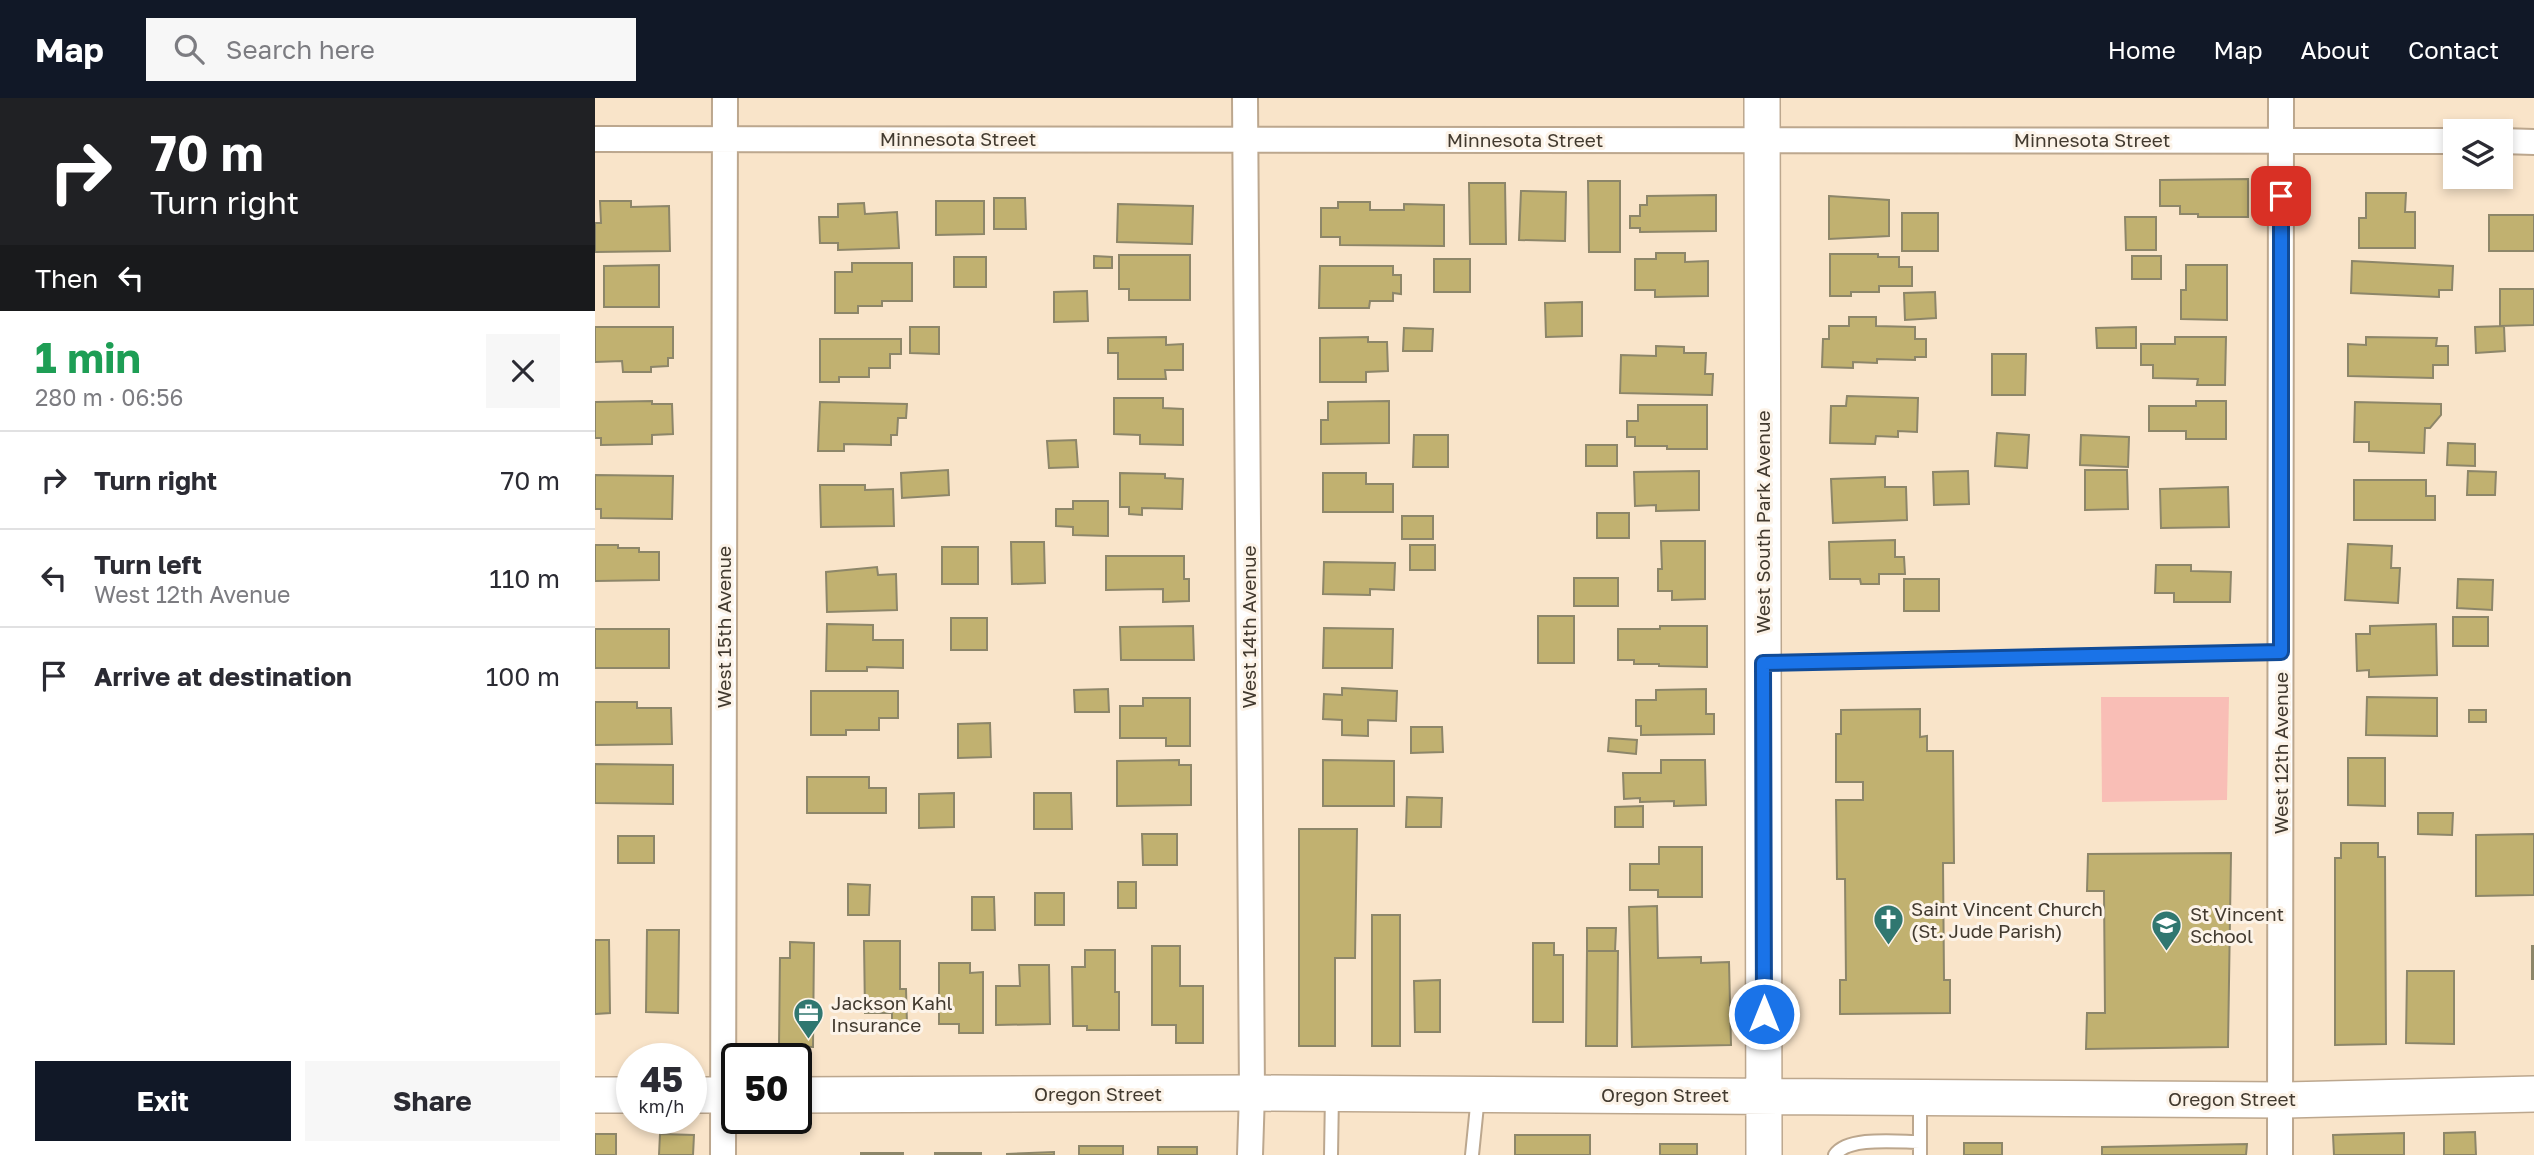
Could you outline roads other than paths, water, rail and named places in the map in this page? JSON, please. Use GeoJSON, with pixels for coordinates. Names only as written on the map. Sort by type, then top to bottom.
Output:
{"type":"FeatureCollection","features":[{"type":"Feature","properties":{"kind":"main road","name":"West South Park Avenue"},"geometry":{"type":"LineString","coordinates":[[1762,98],[1763,1155]]}},
{"type":"Feature","properties":{"kind":"main road","name":"Oregon Street"},"geometry":{"type":"LineString","coordinates":[[812,1095],[1252,1093],[2281,1100],[2534,1094]]}},
{"type":"Feature","properties":{"kind":"main road"},"geometry":{"type":"LineString","coordinates":[[595,1095],[616,1095]]}},
{"type":"Feature","properties":{"kind":"street","name":"West 15th Avenue"},"geometry":{"type":"LineString","coordinates":[[723,1155],[717,1095],[726,98]]}},
{"type":"Feature","properties":{"kind":"street","name":"West 14th Avenue"},"geometry":{"type":"LineString","coordinates":[[1245,98],[1252,1093],[1250,1155]]}},
{"type":"Feature","properties":{"kind":"street","name":"West 12th Avenue"},"geometry":{"type":"LineString","coordinates":[[2280,1155],[2281,98]]}},
{"type":"Feature","properties":{"kind":"street","name":"Minnesota Street"},"geometry":{"type":"LineString","coordinates":[[595,139],[2443,141]]}},
{"type":"Feature","properties":{"kind":"street"},"geometry":{"type":"LineString","coordinates":[[2513,141],[2534,142]]}},
{"type":"Feature","properties":{"kind":"lane"},"geometry":{"type":"LineString","coordinates":[[1763,663],[2281,652]]}},
{"type":"Feature","properties":{"kind":"lane"},"geometry":{"type":"LineString","coordinates":[[1331,1155],[1332,1094]]}},
{"type":"Feature","properties":{"kind":"lane"},"geometry":{"type":"LineString","coordinates":[[1472,1155],[1478,1094]]}},
{"type":"Feature","properties":{"kind":"lane"},"geometry":{"type":"LineString","coordinates":[[1835,1155],[1848,1144],[1920,1148],[1920,1097]]}},
{"type":"Feature","properties":{"kind":"place","name":"Saint Vincent Church (St. Jude Parish)"},"geometry":{"type":"Point","coordinates":[1888,947]}},
{"type":"Feature","properties":{"kind":"place","name":"St Vincent School"},"geometry":{"type":"Point","coordinates":[2167,952]}},
{"type":"Feature","properties":{"kind":"place","name":"Jackson Kahl Insurance"},"geometry":{"type":"Point","coordinates":[808,1041]}}]}
